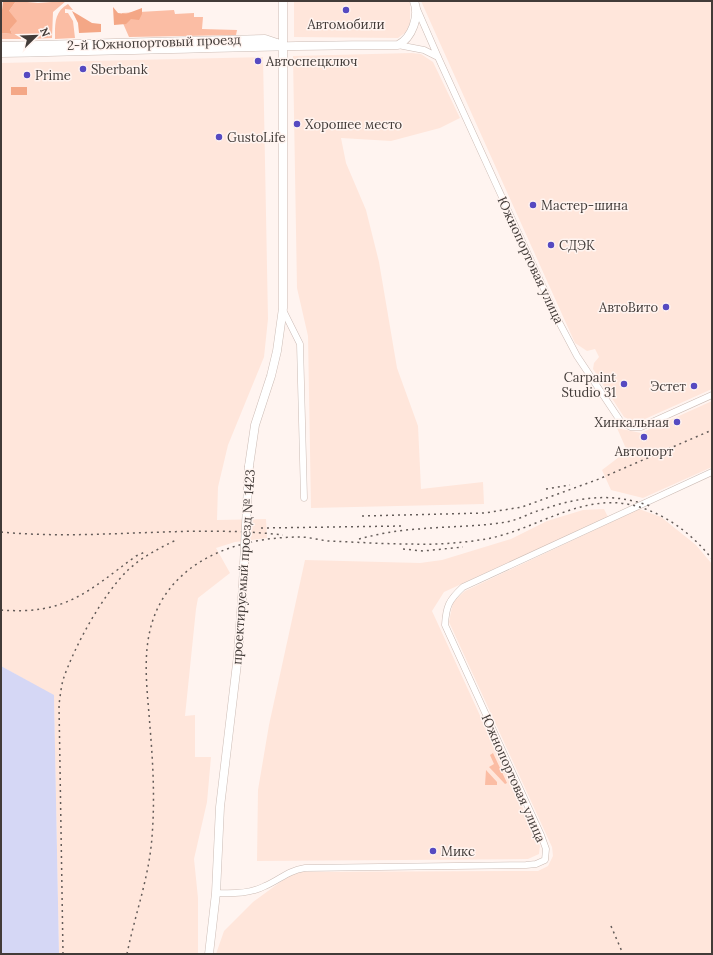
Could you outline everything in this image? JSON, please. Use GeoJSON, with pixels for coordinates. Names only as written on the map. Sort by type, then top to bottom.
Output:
{"type":"FeatureCollection","features":[{"type":"Feature","properties":{"kind":"main road"},"geometry":{"type":"LineString","coordinates":[[283,1],[283,308]]}},
{"type":"Feature","properties":{"kind":"main road"},"geometry":{"type":"LineString","coordinates":[[398,45],[406,41],[411,34],[415,4]]}},
{"type":"Feature","properties":{"kind":"main road","name":"2-й Южнопортовый проезд"},"geometry":{"type":"LineString","coordinates":[[1,53],[253,44]]}},
{"type":"Feature","properties":{"kind":"main road","name":"2-й Южнопортовый проезд"},"geometry":{"type":"LineString","coordinates":[[1,46],[253,44],[398,45]]}},
{"type":"Feature","properties":{"kind":"main road","name":"проектируемый проезд № 1423"},"geometry":{"type":"LineString","coordinates":[[216,893],[219,829],[238,655],[249,466],[255,425],[277,350],[283,308]]}},
{"type":"Feature","properties":{"kind":"main road"},"geometry":{"type":"LineString","coordinates":[[209,954],[216,893]]}},
{"type":"Feature","properties":{"kind":"street","name":"Южнопортовая улица"},"geometry":{"type":"LineString","coordinates":[[415,4],[559,322],[577,356],[621,422],[631,427],[641,427],[712,395]]}},
{"type":"Feature","properties":{"kind":"street"},"geometry":{"type":"LineString","coordinates":[[398,45],[424,50],[438,57]]}},
{"type":"Feature","properties":{"kind":"street"},"geometry":{"type":"LineString","coordinates":[[283,308],[300,344],[304,498]]}},
{"type":"Feature","properties":{"kind":"street","name":"Южнопортовая улица"},"geometry":{"type":"LineString","coordinates":[[216,893],[230,894],[251,891],[265,887],[292,870],[305,868],[526,865],[536,864],[545,860],[546,849],[445,625],[446,609],[452,597],[465,587],[712,472]]}},
{"type":"Feature","properties":{"kind":"shaded area"},"geometry":{"type":"Polygon","coordinates":[[[3,1],[16,1],[9,11],[17,21],[10,29],[12,34],[2,33],[1,20],[3,1]]]}},
{"type":"Feature","properties":{"kind":"shaded area"},"geometry":{"type":"Polygon","coordinates":[[[16,1],[38,3],[66,1],[53,12],[52,38],[31,39],[30,36],[21,36],[21,39],[2,39],[2,33],[12,34],[10,29],[9,11],[16,1]]]}},
{"type":"Feature","properties":{"kind":"shaded area"},"geometry":{"type":"Polygon","coordinates":[[[294,1],[410,1],[410,29],[398,38],[294,37],[294,1]]]}},
{"type":"Feature","properties":{"kind":"shaded area"},"geometry":{"type":"Polygon","coordinates":[[[421,1],[712,1],[712,389],[636,423],[624,417],[593,369],[594,363],[599,357],[595,349],[587,351],[575,343],[421,1]]]}},
{"type":"Feature","properties":{"kind":"shaded area"},"geometry":{"type":"Polygon","coordinates":[[[68,4],[73,10],[65,9],[65,13],[68,13],[73,21],[75,38],[55,39],[56,19],[63,7],[68,4]]]}},
{"type":"Feature","properties":{"kind":"shaded area"},"geometry":{"type":"Polygon","coordinates":[[[113,7],[118,13],[126,14],[142,8],[142,14],[139,20],[131,19],[126,24],[114,25],[113,7]]]}},
{"type":"Feature","properties":{"kind":"shaded area"},"geometry":{"type":"Polygon","coordinates":[[[174,10],[175,14],[194,13],[194,17],[203,17],[202,29],[237,30],[236,35],[129,37],[122,21],[122,13],[174,10]]]}},
{"type":"Feature","properties":{"kind":"shaded area"},"geometry":{"type":"Polygon","coordinates":[[[72,11],[92,23],[101,24],[101,32],[79,33],[78,23],[72,11]]]}},
{"type":"Feature","properties":{"kind":"shaded area"},"geometry":{"type":"Polygon","coordinates":[[[421,54],[433,62],[460,118],[440,128],[391,141],[341,138],[346,163],[366,210],[379,262],[397,368],[418,426],[421,489],[483,482],[484,504],[311,508],[308,336],[297,288],[293,56],[421,54]]]}},
{"type":"Feature","properties":{"kind":"shaded area"},"geometry":{"type":"Polygon","coordinates":[[[263,57],[268,319],[264,357],[228,445],[218,487],[217,520],[266,519],[267,538],[235,542],[216,548],[230,573],[198,598],[196,609],[185,716],[195,715],[195,757],[211,757],[207,802],[194,859],[198,898],[198,954],[59,954],[54,696],[1,666],[1,63],[263,57]]]}},
{"type":"Feature","properties":{"kind":"shaded area"},"geometry":{"type":"Polygon","coordinates":[[[11,87],[27,87],[27,95],[11,95],[11,87]]]}},
{"type":"Feature","properties":{"kind":"shaded area"},"geometry":{"type":"Polygon","coordinates":[[[712,401],[712,467],[643,498],[611,490],[602,470],[627,451],[617,428],[641,433],[712,401]]]}},
{"type":"Feature","properties":{"kind":"shaded area"},"geometry":{"type":"Polygon","coordinates":[[[604,509],[608,517],[444,592],[432,611],[540,846],[539,854],[528,859],[257,861],[258,790],[269,725],[305,560],[420,563],[442,560],[511,539],[547,521],[583,510],[604,509]]]}},
{"type":"Feature","properties":{"kind":"shaded area"},"geometry":{"type":"Polygon","coordinates":[[[639,509],[661,517],[696,545],[712,564],[712,954],[216,954],[224,931],[253,902],[294,872],[538,871],[548,866],[553,856],[552,847],[449,622],[453,602],[465,591],[639,509]]]}},
{"type":"Feature","properties":{"kind":"shaded area"},"geometry":{"type":"Polygon","coordinates":[[[493,753],[507,783],[505,784],[489,767],[494,764],[490,755],[493,753]]]}},
{"type":"Feature","properties":{"kind":"shaded area"},"geometry":{"type":"Polygon","coordinates":[[[486,770],[497,782],[497,785],[485,785],[486,770]]]}},
{"type":"Feature","properties":{"kind":"water"},"geometry":{"type":"Polygon","coordinates":[[[1,666],[54,695],[59,954],[1,954],[1,666]]]}},
{"type":"Feature","properties":{"kind":"railway"},"geometry":{"type":"LineString","coordinates":[[362,516],[485,513],[522,507],[599,479],[712,430]]}},
{"type":"Feature","properties":{"kind":"railway"},"geometry":{"type":"LineString","coordinates":[[546,489],[570,485]]}},
{"type":"Feature","properties":{"kind":"railway"},"geometry":{"type":"LineString","coordinates":[[359,539],[403,530],[485,525],[506,522],[537,511],[582,499],[622,499],[650,506]]}},
{"type":"Feature","properties":{"kind":"railway"},"geometry":{"type":"LineString","coordinates":[[127,954],[148,867],[152,837],[152,754],[146,678],[147,646],[150,630],[162,600],[174,584],[188,570],[204,559],[241,545],[260,540],[280,538],[307,537],[328,541],[390,544],[468,542],[503,535],[552,516],[586,506],[603,503],[634,505],[660,515],[672,522],[694,539],[712,559]]}},
{"type":"Feature","properties":{"kind":"railway"},"geometry":{"type":"LineString","coordinates":[[261,528],[403,526]]}},
{"type":"Feature","properties":{"kind":"railway"},"geometry":{"type":"LineString","coordinates":[[1,532],[72,535],[212,531],[283,535]]}},
{"type":"Feature","properties":{"kind":"railway"},"geometry":{"type":"LineString","coordinates":[[63,954],[59,705],[63,680],[74,652],[90,622],[118,580],[140,561],[178,539]]}},
{"type":"Feature","properties":{"kind":"railway"},"geometry":{"type":"LineString","coordinates":[[403,549],[423,551],[463,547]]}},
{"type":"Feature","properties":{"kind":"railway"},"geometry":{"type":"LineString","coordinates":[[1,610],[23,611],[43,609],[59,605],[89,590],[136,556],[145,552]]}},
{"type":"Feature","properties":{"kind":"railway"},"geometry":{"type":"LineString","coordinates":[[611,926],[623,954]]}},
{"type":"Feature","properties":{"kind":"place","name":"Автомобили"},"geometry":{"type":"Point","coordinates":[346,10]}},
{"type":"Feature","properties":{"kind":"place","name":"Автоспецключ"},"geometry":{"type":"Point","coordinates":[258,61]}},
{"type":"Feature","properties":{"kind":"place","name":"Sberbank"},"geometry":{"type":"Point","coordinates":[83,69]}},
{"type":"Feature","properties":{"kind":"place","name":"Prime"},"geometry":{"type":"Point","coordinates":[27,75]}},
{"type":"Feature","properties":{"kind":"place","name":"Хорошее место"},"geometry":{"type":"Point","coordinates":[297,124]}},
{"type":"Feature","properties":{"kind":"place","name":"GustoLife"},"geometry":{"type":"Point","coordinates":[219,137]}},
{"type":"Feature","properties":{"kind":"place","name":"Мастер-шина"},"geometry":{"type":"Point","coordinates":[533,205]}},
{"type":"Feature","properties":{"kind":"place","name":"СДЭК"},"geometry":{"type":"Point","coordinates":[551,245]}},
{"type":"Feature","properties":{"kind":"place","name":"АвтоВито"},"geometry":{"type":"Point","coordinates":[666,307]}},
{"type":"Feature","properties":{"kind":"place","name":"Carpaint Studio 31"},"geometry":{"type":"Point","coordinates":[624,384]}},
{"type":"Feature","properties":{"kind":"place","name":"Эстет"},"geometry":{"type":"Point","coordinates":[694,386]}},
{"type":"Feature","properties":{"kind":"place","name":"Хинкальная"},"geometry":{"type":"Point","coordinates":[677,422]}},
{"type":"Feature","properties":{"kind":"place","name":"Автопорт"},"geometry":{"type":"Point","coordinates":[644,437]}},
{"type":"Feature","properties":{"kind":"place","name":"Микс"},"geometry":{"type":"Point","coordinates":[433,851]}}]}
